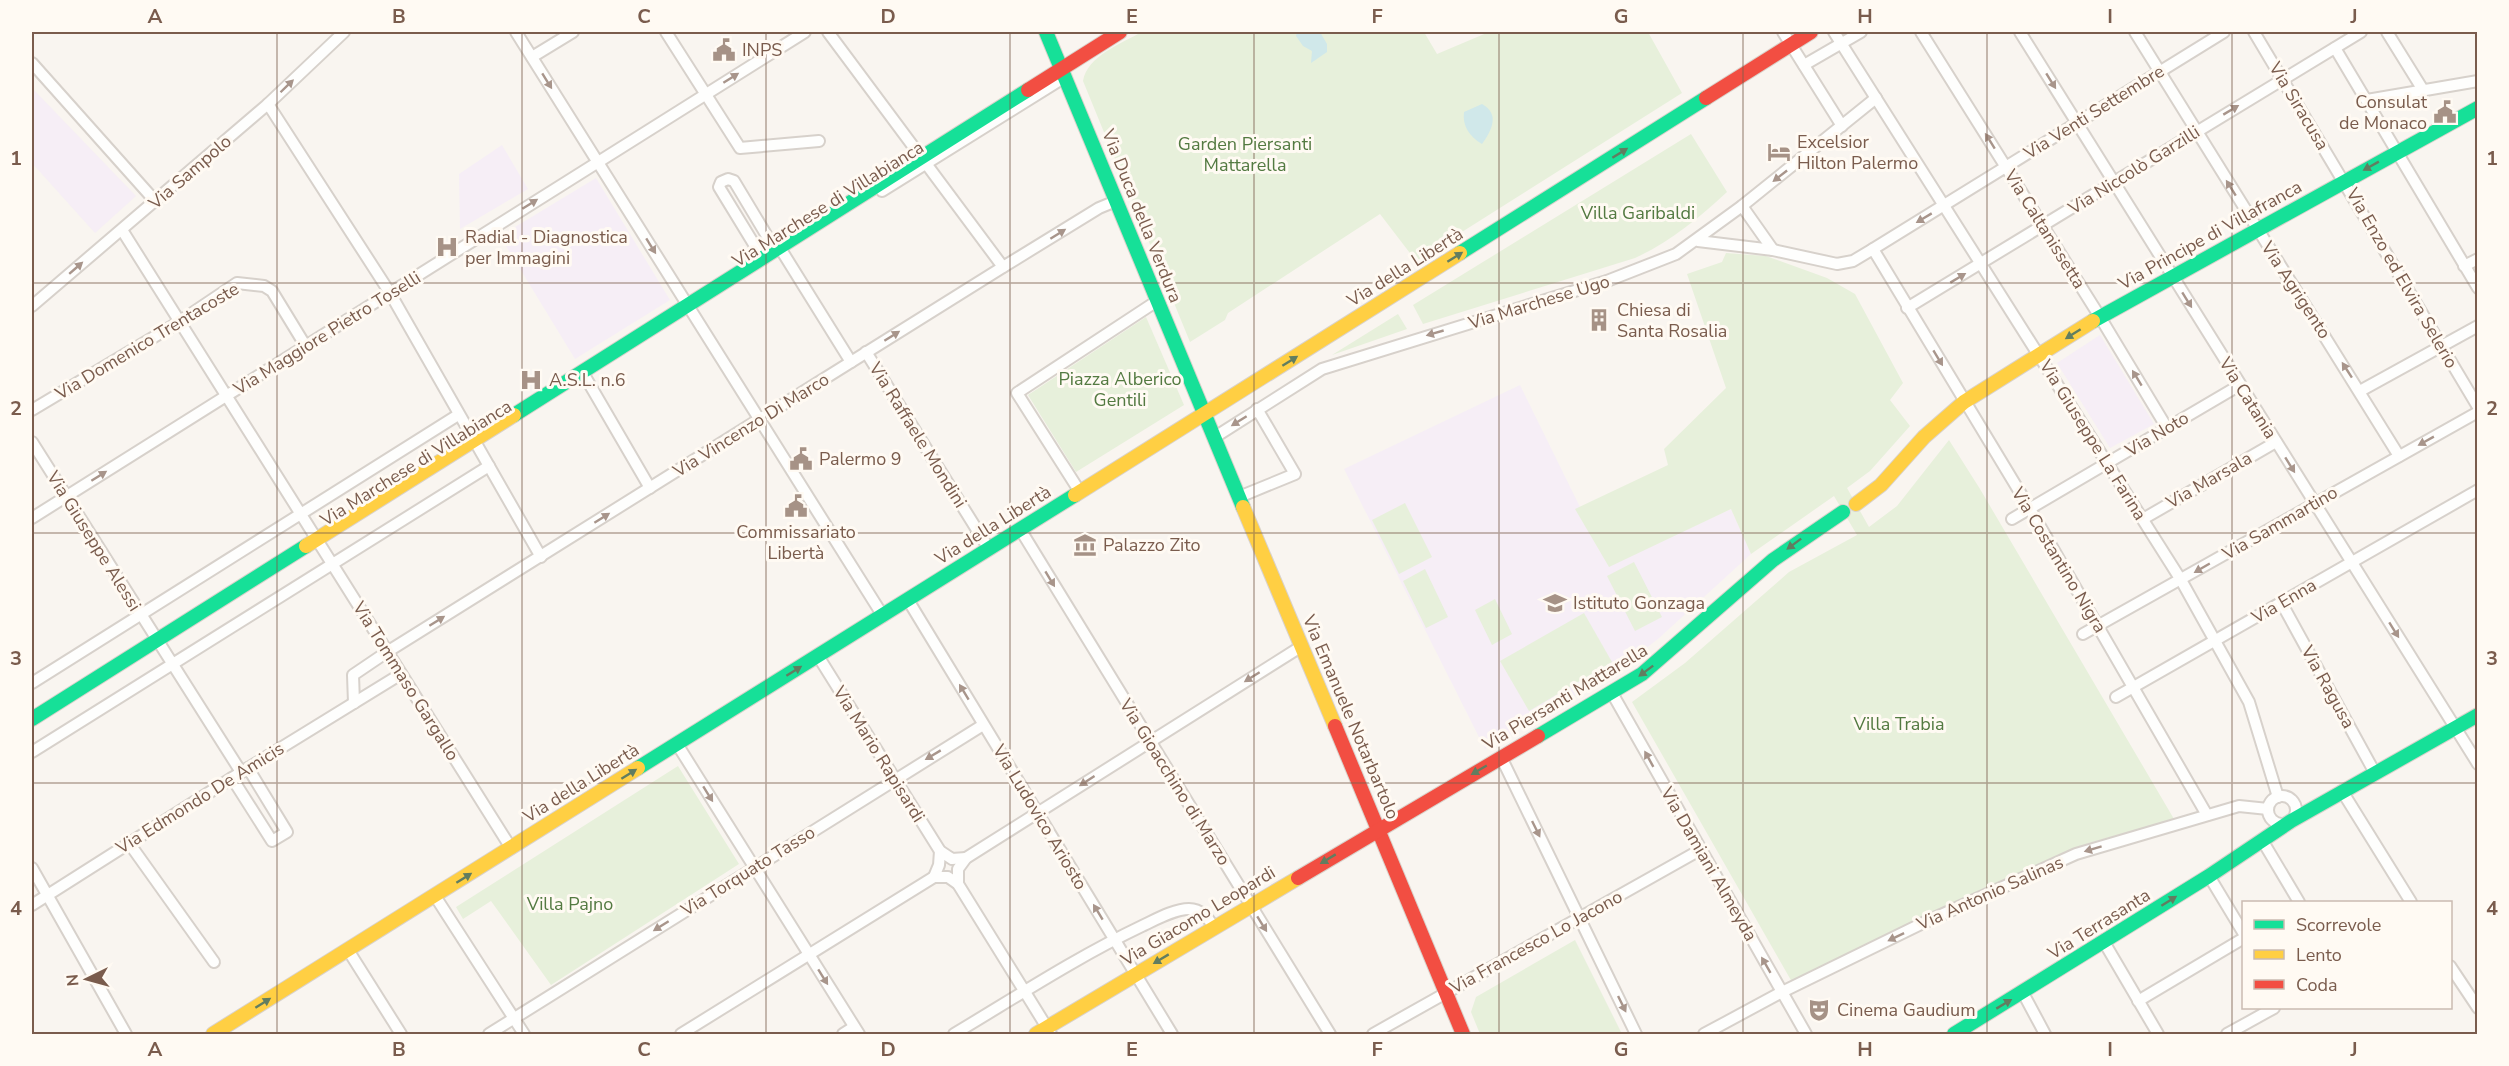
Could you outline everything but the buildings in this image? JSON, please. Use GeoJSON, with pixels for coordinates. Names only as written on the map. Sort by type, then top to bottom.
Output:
{"type":"FeatureCollection","features":[{"type":"Feature","properties":{"kind":"street","name":"Via Sampolo"},"geometry":{"type":"LineString","coordinates":[[32,306],[268,104],[344,32]]}},
{"type":"Feature","properties":{"kind":"street"},"geometry":{"type":"LineString","coordinates":[[516,32],[883,615]]}},
{"type":"Feature","properties":{"kind":"street"},"geometry":{"type":"LineString","coordinates":[[532,57],[573,32]]}},
{"type":"Feature","properties":{"kind":"street"},"geometry":{"type":"LineString","coordinates":[[666,32],[740,148],[819,141]]}},
{"type":"Feature","properties":{"kind":"street","name":"Via Maggiore Pietro Toselli"},"geometry":{"type":"LineString","coordinates":[[32,518],[805,32]]}},
{"type":"Feature","properties":{"kind":"street"},"geometry":{"type":"LineString","coordinates":[[828,32],[1003,267]]}},
{"type":"Feature","properties":{"kind":"street","name":"Via Duca della Verdura"},"geometry":{"type":"LineString","coordinates":[[1046,32],[1205,414]]}},
{"type":"Feature","properties":{"kind":"street","name":"Via Marchese di Villabianca"},"geometry":{"type":"LineString","coordinates":[[32,720],[476,444],[1063,73],[1120,32]]}},
{"type":"Feature","properties":{"kind":"street"},"geometry":{"type":"LineString","coordinates":[[1783,32],[1842,126]]}},
{"type":"Feature","properties":{"kind":"street","name":"Via della Libertà"},"geometry":{"type":"LineString","coordinates":[[213,1035],[1811,32]]}},
{"type":"Feature","properties":{"kind":"street","name":"Via Giuseppe La Farina"},"geometry":{"type":"LineString","coordinates":[[1834,32],[2108,463],[2216,640],[2250,702],[2278,797]]}},
{"type":"Feature","properties":{"kind":"street"},"geometry":{"type":"LineString","coordinates":[[1804,65],[1861,32]]}},
{"type":"Feature","properties":{"kind":"street","name":"Via Caltanissetta"},"geometry":{"type":"LineString","coordinates":[[1921,32],[2007,167],[2167,428]]}},
{"type":"Feature","properties":{"kind":"street","name":"Via Catania"},"geometry":{"type":"LineString","coordinates":[[2020,32],[2478,764]]}},
{"type":"Feature","properties":{"kind":"street","name":"Via Agrigento"},"geometry":{"type":"LineString","coordinates":[[2135,32],[2399,456]]}},
{"type":"Feature","properties":{"kind":"street","name":"Via Venti Settembre"},"geometry":{"type":"LineString","coordinates":[[1698,240],[1773,250],[1837,264],[1854,261],[2224,32]]}},
{"type":"Feature","properties":{"kind":"street","name":"Via Siracusa"},"geometry":{"type":"LineString","coordinates":[[2254,32],[2344,180]]}},
{"type":"Feature","properties":{"kind":"street","name":"Via Niccolò Garzilli"},"geometry":{"type":"LineString","coordinates":[[1907,308],[2361,32]]}},
{"type":"Feature","properties":{"kind":"street"},"geometry":{"type":"LineString","coordinates":[[2387,32],[2423,90]]}},
{"type":"Feature","properties":{"kind":"street"},"geometry":{"type":"LineString","coordinates":[[2335,48],[2478,288]]}},
{"type":"Feature","properties":{"kind":"street"},"geometry":{"type":"LineString","coordinates":[[32,63],[154,200]]}},
{"type":"Feature","properties":{"kind":"street"},"geometry":{"type":"LineString","coordinates":[[2367,100],[2478,81]]}},
{"type":"Feature","properties":{"kind":"street","name":"Via Marchese Ugo"},"geometry":{"type":"LineString","coordinates":[[1215,437],[1323,369],[1635,272],[1676,254],[1742,206],[1876,98]]}},
{"type":"Feature","properties":{"kind":"street"},"geometry":{"type":"LineString","coordinates":[[268,104],[390,293],[541,556]]}},
{"type":"Feature","properties":{"kind":"street","name":"Via Principe di Villafranca"},"geometry":{"type":"LineString","coordinates":[[1964,402],[2100,317],[2344,180],[2478,108]]}},
{"type":"Feature","properties":{"kind":"street"},"geometry":{"type":"LineString","coordinates":[[763,259],[719,187],[721,182],[728,179],[735,182],[851,362]]}},
{"type":"Feature","properties":{"kind":"street","name":"Via Enzo ed Elvira Selerio"},"geometry":{"type":"LineString","coordinates":[[2344,180],[2478,407]]}},
{"type":"Feature","properties":{"kind":"street","name":"Via Vincenzo Di Marco"},"geometry":{"type":"LineString","coordinates":[[387,652],[1003,267],[1099,208],[1116,201]]}},
{"type":"Feature","properties":{"kind":"street"},"geometry":{"type":"LineString","coordinates":[[1742,206],[1773,250]]}},
{"type":"Feature","properties":{"kind":"street","name":"Via Tommaso Gargallo"},"geometry":{"type":"LineString","coordinates":[[122,230],[511,848]]}},
{"type":"Feature","properties":{"kind":"street","name":"Via Costantino Nigra"},"geometry":{"type":"LineString","coordinates":[[1872,249],[2030,509],[2207,815]]}},
{"type":"Feature","properties":{"kind":"street","name":"Via Marchese di Villabianca"},"geometry":{"type":"LineString","coordinates":[[690,308],[780,250]]}},
{"type":"Feature","properties":{"kind":"street"},"geometry":{"type":"LineString","coordinates":[[2464,266],[2478,259]]}},
{"type":"Feature","properties":{"kind":"street","name":"Via Domenico Trentacoste"},"geometry":{"type":"LineString","coordinates":[[32,410],[179,322],[237,283],[247,282],[264,286],[272,291],[305,345]]}},
{"type":"Feature","properties":{"kind":"street"},"geometry":{"type":"LineString","coordinates":[[1080,492],[1017,393],[1157,301]]}},
{"type":"Feature","properties":{"kind":"street"},"geometry":{"type":"LineString","coordinates":[[2360,391],[2478,326]]}},
{"type":"Feature","properties":{"kind":"street","name":"Via Raffaele Mondini"},"geometry":{"type":"LineString","coordinates":[[866,352],[989,549]]}},
{"type":"Feature","properties":{"kind":"street"},"geometry":{"type":"LineString","coordinates":[[584,375],[650,488]]}},
{"type":"Feature","properties":{"kind":"street","name":"Via Noto"},"geometry":{"type":"LineString","coordinates":[[2012,519],[2240,385]]}},
{"type":"Feature","properties":{"kind":"street"},"geometry":{"type":"LineString","coordinates":[[1856,504],[1889,477],[1924,438],[1964,402]]}},
{"type":"Feature","properties":{"kind":"street"},"geometry":{"type":"LineString","coordinates":[[1239,497],[1294,474],[1257,409]]}},
{"type":"Feature","properties":{"kind":"street","name":"Via Sammartino"},"geometry":{"type":"LineString","coordinates":[[2083,634],[2478,412]]}},
{"type":"Feature","properties":{"kind":"street","name":"Via Emanuele Notarbartolo"},"geometry":{"type":"LineString","coordinates":[[1205,414],[1463,1035]]}},
{"type":"Feature","properties":{"kind":"street","name":"Via Marchese di Villabianca"},"geometry":{"type":"LineString","coordinates":[[32,683],[458,415]]}},
{"type":"Feature","properties":{"kind":"street","name":"Via Giuseppe Alessi"},"geometry":{"type":"LineString","coordinates":[[32,442],[240,772]]}},
{"type":"Feature","properties":{"kind":"street","name":"Via Marsala"},"geometry":{"type":"LineString","coordinates":[[2143,519],[2276,442]]}},
{"type":"Feature","properties":{"kind":"street"},"geometry":{"type":"LineString","coordinates":[[32,752],[489,466]]}},
{"type":"Feature","properties":{"kind":"street","name":"Via Enna"},"geometry":{"type":"LineString","coordinates":[[2116,697],[2478,490]]}},
{"type":"Feature","properties":{"kind":"street","name":"Via Piersanti Mattarella"},"geometry":{"type":"LineString","coordinates":[[1379,829],[1612,693],[1663,658],[1773,560],[1843,512]]}},
{"type":"Feature","properties":{"kind":"street","name":"Via Gioacchino di Marzo"},"geometry":{"type":"LineString","coordinates":[[1020,530],[1330,1035]]}},
{"type":"Feature","properties":{"kind":"street","name":"Via Ludovico Ariosto"},"geometry":{"type":"LineString","coordinates":[[908,600],[1172,1035]]}},
{"type":"Feature","properties":{"kind":"street","name":"Via Ragusa"},"geometry":{"type":"LineString","coordinates":[[2281,602],[2375,773]]}},
{"type":"Feature","properties":{"kind":"street","name":"Via Marchese di Villabianca"},"geometry":{"type":"LineString","coordinates":[[32,727],[158,643]]}},
{"type":"Feature","properties":{"kind":"street"},"geometry":{"type":"LineString","coordinates":[[958,884],[958,869],[966,858],[1302,646]]}},
{"type":"Feature","properties":{"kind":"street"},"geometry":{"type":"LineString","coordinates":[[354,703],[353,675],[387,652]]}},
{"type":"Feature","properties":{"kind":"street","name":"Via Mario Rapisardi"},"geometry":{"type":"LineString","coordinates":[[818,656],[940,851]]}},
{"type":"Feature","properties":{"kind":"street","name":"Via Edmondo De Amicis"},"geometry":{"type":"LineString","coordinates":[[32,905],[240,772],[401,674]]}},
{"type":"Feature","properties":{"kind":"street","name":"Via Damiani Almeyda"},"geometry":{"type":"LineString","coordinates":[[1612,693],[1806,1035]]}},
{"type":"Feature","properties":{"kind":"street","name":"Via Terrasanta"},"geometry":{"type":"LineString","coordinates":[[1954,1035],[2209,876],[2291,821],[2478,715]]}},
{"type":"Feature","properties":{"kind":"street","name":"Via Torquato Tasso"},"geometry":{"type":"LineString","coordinates":[[489,1035],[895,778],[983,725]]}},
{"type":"Feature","properties":{"kind":"street"},"geometry":{"type":"LineString","coordinates":[[677,744],[857,1031],[843,1035]]}},
{"type":"Feature","properties":{"kind":"street"},"geometry":{"type":"LineString","coordinates":[[1501,757],[1636,1035]]}},
{"type":"Feature","properties":{"kind":"street"},"geometry":{"type":"LineString","coordinates":[[240,772],[287,832],[272,841],[240,772]]}},
{"type":"Feature","properties":{"kind":"street"},"geometry":{"type":"LineString","coordinates":[[2342,791],[2410,901]]}},
{"type":"Feature","properties":{"kind":"street"},"geometry":{"type":"LineString","coordinates":[[2278,797],[2287,797],[2294,804],[2296,813],[2291,821],[2282,824],[2274,821],[2268,809],[2271,801],[2278,797]]}},
{"type":"Feature","properties":{"kind":"street","name":"Via Antonio Salinas"},"geometry":{"type":"LineString","coordinates":[[1704,1035],[1782,992],[1921,924],[2076,854],[2239,806],[2268,809]]}},
{"type":"Feature","properties":{"kind":"street","name":"Via Giacomo Leopardi"},"geometry":{"type":"LineString","coordinates":[[1045,1032],[1136,974],[1379,829]]}},
{"type":"Feature","properties":{"kind":"street"},"geometry":{"type":"LineString","coordinates":[[2262,840],[2298,901]]}},
{"type":"Feature","properties":{"kind":"street"},"geometry":{"type":"LineString","coordinates":[[129,843],[214,962]]}},
{"type":"Feature","properties":{"kind":"street","name":"Via Francesco Lo Jacono"},"geometry":{"type":"LineString","coordinates":[[1373,1035],[1700,850]]}},
{"type":"Feature","properties":{"kind":"street"},"geometry":{"type":"LineString","coordinates":[[934,877],[939,866],[940,851],[952,859],[966,858]]}},
{"type":"Feature","properties":{"kind":"street"},"geometry":{"type":"LineString","coordinates":[[32,868],[126,1035]]}},
{"type":"Feature","properties":{"kind":"street"},"geometry":{"type":"LineString","coordinates":[[2209,876],[2242,933]]}},
{"type":"Feature","properties":{"kind":"street"},"geometry":{"type":"LineString","coordinates":[[681,1035],[934,877],[948,877],[958,884],[1025,992],[1045,1032]]}},
{"type":"Feature","properties":{"kind":"street"},"geometry":{"type":"LineString","coordinates":[[435,896],[524,1035]]}},
{"type":"Feature","properties":{"kind":"street"},"geometry":{"type":"LineString","coordinates":[[954,1035],[1115,939],[1161,917],[1188,909],[1208,917],[1214,927]]}},
{"type":"Feature","properties":{"kind":"street"},"geometry":{"type":"LineString","coordinates":[[2138,1001],[2242,937]]}},
{"type":"Feature","properties":{"kind":"street"},"geometry":{"type":"LineString","coordinates":[[2104,942],[2158,1035]]}},
{"type":"Feature","properties":{"kind":"street"},"geometry":{"type":"LineString","coordinates":[[348,950],[401,1035]]}},
{"type":"Feature","properties":{"kind":"street"},"geometry":{"type":"LineString","coordinates":[[2452,968],[2478,1008]]}},
{"type":"Feature","properties":{"kind":"street"},"geometry":{"type":"LineString","coordinates":[[2023,993],[2045,1035]]}},
{"type":"Feature","properties":{"kind":"street"},"geometry":{"type":"LineString","coordinates":[[2227,1035],[2272,1009]]}},
{"type":"Feature","properties":{"kind":"shaded area"},"geometry":{"type":"Polygon","coordinates":[[[32,88],[136,196],[95,233],[32,163],[32,88]]]}},
{"type":"Feature","properties":{"kind":"shaded area"},"geometry":{"type":"Polygon","coordinates":[[[502,145],[528,189],[460,229],[459,174],[502,145]]]}},
{"type":"Feature","properties":{"kind":"shaded area"},"geometry":{"type":"Polygon","coordinates":[[[596,178],[670,300],[575,359],[500,236],[596,178]]]}},
{"type":"Feature","properties":{"kind":"shaded area"},"geometry":{"type":"Polygon","coordinates":[[[2100,335],[2154,424],[2110,448],[2057,363],[2100,335]]]}},
{"type":"Feature","properties":{"kind":"shaded area","name":"Istituto Gonzaga"},"geometry":{"type":"Polygon","coordinates":[[[1520,385],[1609,566],[1731,509],[1751,554],[1658,639],[1618,670],[1485,749],[1344,469],[1520,385]]]}},
{"type":"Feature","properties":{"kind":"green space","name":"Garden Piersanti Mattarella"},"geometry":{"type":"Polygon","coordinates":[[[1142,32],[1424,32],[1437,54],[1489,32],[1648,32],[1682,93],[1416,261],[1380,214],[1228,313],[1225,320],[1190,342],[1083,81],[1091,64],[1098,57],[1142,32]]]}},
{"type":"Feature","properties":{"kind":"green space","name":"Villa Garibaldi"},"geometry":{"type":"Polygon","coordinates":[[[1691,134],[1727,192],[1672,237],[1635,258],[1423,324],[1413,305],[1691,134]]]}},
{"type":"Feature","properties":{"kind":"green space","name":"Villa Trabia"},"geometry":{"type":"Polygon","coordinates":[[[1726,253],[1766,256],[1827,278],[1855,294],[1903,383],[1890,400],[1910,426],[1870,471],[1847,488],[1869,527],[1897,506],[1949,440],[2174,819],[2089,843],[1889,934],[1792,982],[1632,702],[1685,663],[1789,572],[1857,535],[1834,496],[1751,554],[1731,509],[1609,567],[1575,509],[1668,465],[1664,449],[1726,388],[1687,274],[1722,262],[1726,253]]]}},
{"type":"Feature","properties":{"kind":"green space"},"geometry":{"type":"Polygon","coordinates":[[[1398,314],[1407,329],[1332,355],[1398,314]]]}},
{"type":"Feature","properties":{"kind":"green space","name":"Piazza Alberico Gentili"},"geometry":{"type":"Polygon","coordinates":[[[1146,317],[1184,405],[1076,472],[1028,395],[1146,317]]]}},
{"type":"Feature","properties":{"kind":"green space"},"geometry":{"type":"Polygon","coordinates":[[[1405,503],[1432,557],[1399,574],[1372,520],[1405,503]]]}},
{"type":"Feature","properties":{"kind":"green space"},"geometry":{"type":"Polygon","coordinates":[[[1634,562],[1662,617],[1635,631],[1607,576],[1634,562]]]}},
{"type":"Feature","properties":{"kind":"green space"},"geometry":{"type":"Polygon","coordinates":[[[1425,569],[1448,617],[1426,628],[1403,581],[1425,569]]]}},
{"type":"Feature","properties":{"kind":"green space"},"geometry":{"type":"Polygon","coordinates":[[[1495,599],[1512,634],[1492,645],[1475,610],[1495,599]]]}},
{"type":"Feature","properties":{"kind":"green space"},"geometry":{"type":"Polygon","coordinates":[[[1584,613],[1612,662],[1529,711],[1500,661],[1584,613]]]}},
{"type":"Feature","properties":{"kind":"green space","name":"Villa Pajno"},"geometry":{"type":"Polygon","coordinates":[[[678,766],[739,864],[551,985],[491,901],[463,919],[456,907],[678,766]]]}},
{"type":"Feature","properties":{"kind":"green space"},"geometry":{"type":"Polygon","coordinates":[[[1575,940],[1622,1034],[1480,1034],[1471,1012],[1476,997],[1575,940]]]}},
{"type":"Feature","properties":{"kind":"water"},"geometry":{"type":"Polygon","coordinates":[[[1297,32],[1320,32],[1327,44],[1327,52],[1311,63],[1312,51],[1303,46],[1296,36],[1297,32]]]}},
{"type":"Feature","properties":{"kind":"water"},"geometry":{"type":"Polygon","coordinates":[[[1482,104],[1488,108],[1493,117],[1489,133],[1482,144],[1468,131],[1464,122],[1464,112],[1482,104]]]}},
{"type":"Feature","properties":{"kind":"traffic: fast"},"geometry":{"type":"LineString","coordinates":[[1046,32],[1243,507]]}},
{"type":"Feature","properties":{"kind":"traffic: fast"},"geometry":{"type":"LineString","coordinates":[[514,415],[1028,90]]}},
{"type":"Feature","properties":{"kind":"traffic: fast"},"geometry":{"type":"LineString","coordinates":[[1460,253],[1706,98]]}},
{"type":"Feature","properties":{"kind":"traffic: fast"},"geometry":{"type":"LineString","coordinates":[[2093,321],[2478,108]]}},
{"type":"Feature","properties":{"kind":"traffic: fast"},"geometry":{"type":"LineString","coordinates":[[638,768],[1075,495]]}},
{"type":"Feature","properties":{"kind":"traffic: fast"},"geometry":{"type":"LineString","coordinates":[[1538,736],[1642,674],[1773,560],[1843,512]]}},
{"type":"Feature","properties":{"kind":"traffic: fast"},"geometry":{"type":"LineString","coordinates":[[32,719],[306,546]]}},
{"type":"Feature","properties":{"kind":"traffic: fast"},"geometry":{"type":"LineString","coordinates":[[1954,1034],[2209,876],[2291,821],[2478,715]]}},
{"type":"Feature","properties":{"kind":"traffic: slow"},"geometry":{"type":"LineString","coordinates":[[1075,495],[1460,253]]}},
{"type":"Feature","properties":{"kind":"traffic: slow"},"geometry":{"type":"LineString","coordinates":[[1856,504],[1881,485],[1924,437],[1964,402],[2093,321]]}},
{"type":"Feature","properties":{"kind":"traffic: slow"},"geometry":{"type":"LineString","coordinates":[[306,546],[514,415]]}},
{"type":"Feature","properties":{"kind":"traffic: slow"},"geometry":{"type":"LineString","coordinates":[[1243,507],[1335,726]]}},
{"type":"Feature","properties":{"kind":"traffic: slow"},"geometry":{"type":"LineString","coordinates":[[213,1034],[638,768]]}},
{"type":"Feature","properties":{"kind":"traffic: slow"},"geometry":{"type":"LineString","coordinates":[[1036,1034],[1298,878]]}},
{"type":"Feature","properties":{"kind":"traffic: jam"},"geometry":{"type":"LineString","coordinates":[[1028,90],[1120,32]]}},
{"type":"Feature","properties":{"kind":"traffic: jam"},"geometry":{"type":"LineString","coordinates":[[1706,98],[1811,32]]}},
{"type":"Feature","properties":{"kind":"traffic: jam"},"geometry":{"type":"LineString","coordinates":[[1335,726],[1463,1034]]}},
{"type":"Feature","properties":{"kind":"traffic: jam"},"geometry":{"type":"LineString","coordinates":[[1298,878],[1538,736]]}},
{"type":"Feature","properties":{"kind":"place","name":"INPS"},"geometry":{"type":"Point","coordinates":[724,50]}},
{"type":"Feature","properties":{"kind":"place","name":"Consulat de Monaco"},"geometry":{"type":"Point","coordinates":[2445,112]}},
{"type":"Feature","properties":{"kind":"place","name":"Excelsior Hilton Palermo"},"geometry":{"type":"Point","coordinates":[1779,152]}},
{"type":"Feature","properties":{"kind":"place","name":"Radial - Diagnostica per Immagini"},"geometry":{"type":"Point","coordinates":[447,247]}},
{"type":"Feature","properties":{"kind":"place","name":"Chiesa di Santa Rosalia"},"geometry":{"type":"Point","coordinates":[1599,320]}},
{"type":"Feature","properties":{"kind":"place","name":"A.S.L. n.6"},"geometry":{"type":"Point","coordinates":[531,380]}},
{"type":"Feature","properties":{"kind":"place","name":"Palermo 9"},"geometry":{"type":"Point","coordinates":[801,459]}},
{"type":"Feature","properties":{"kind":"place","name":"Commissariato Libertà"},"geometry":{"type":"Point","coordinates":[796,506]}},
{"type":"Feature","properties":{"kind":"place","name":"Palazzo Zito"},"geometry":{"type":"Point","coordinates":[1085,545]}},
{"type":"Feature","properties":{"kind":"place","name":"Istituto Gonzaga"},"geometry":{"type":"Point","coordinates":[1555,603]}},
{"type":"Feature","properties":{"kind":"place","name":"Cinema Gaudium"},"geometry":{"type":"Point","coordinates":[1819,1010]}}]}
